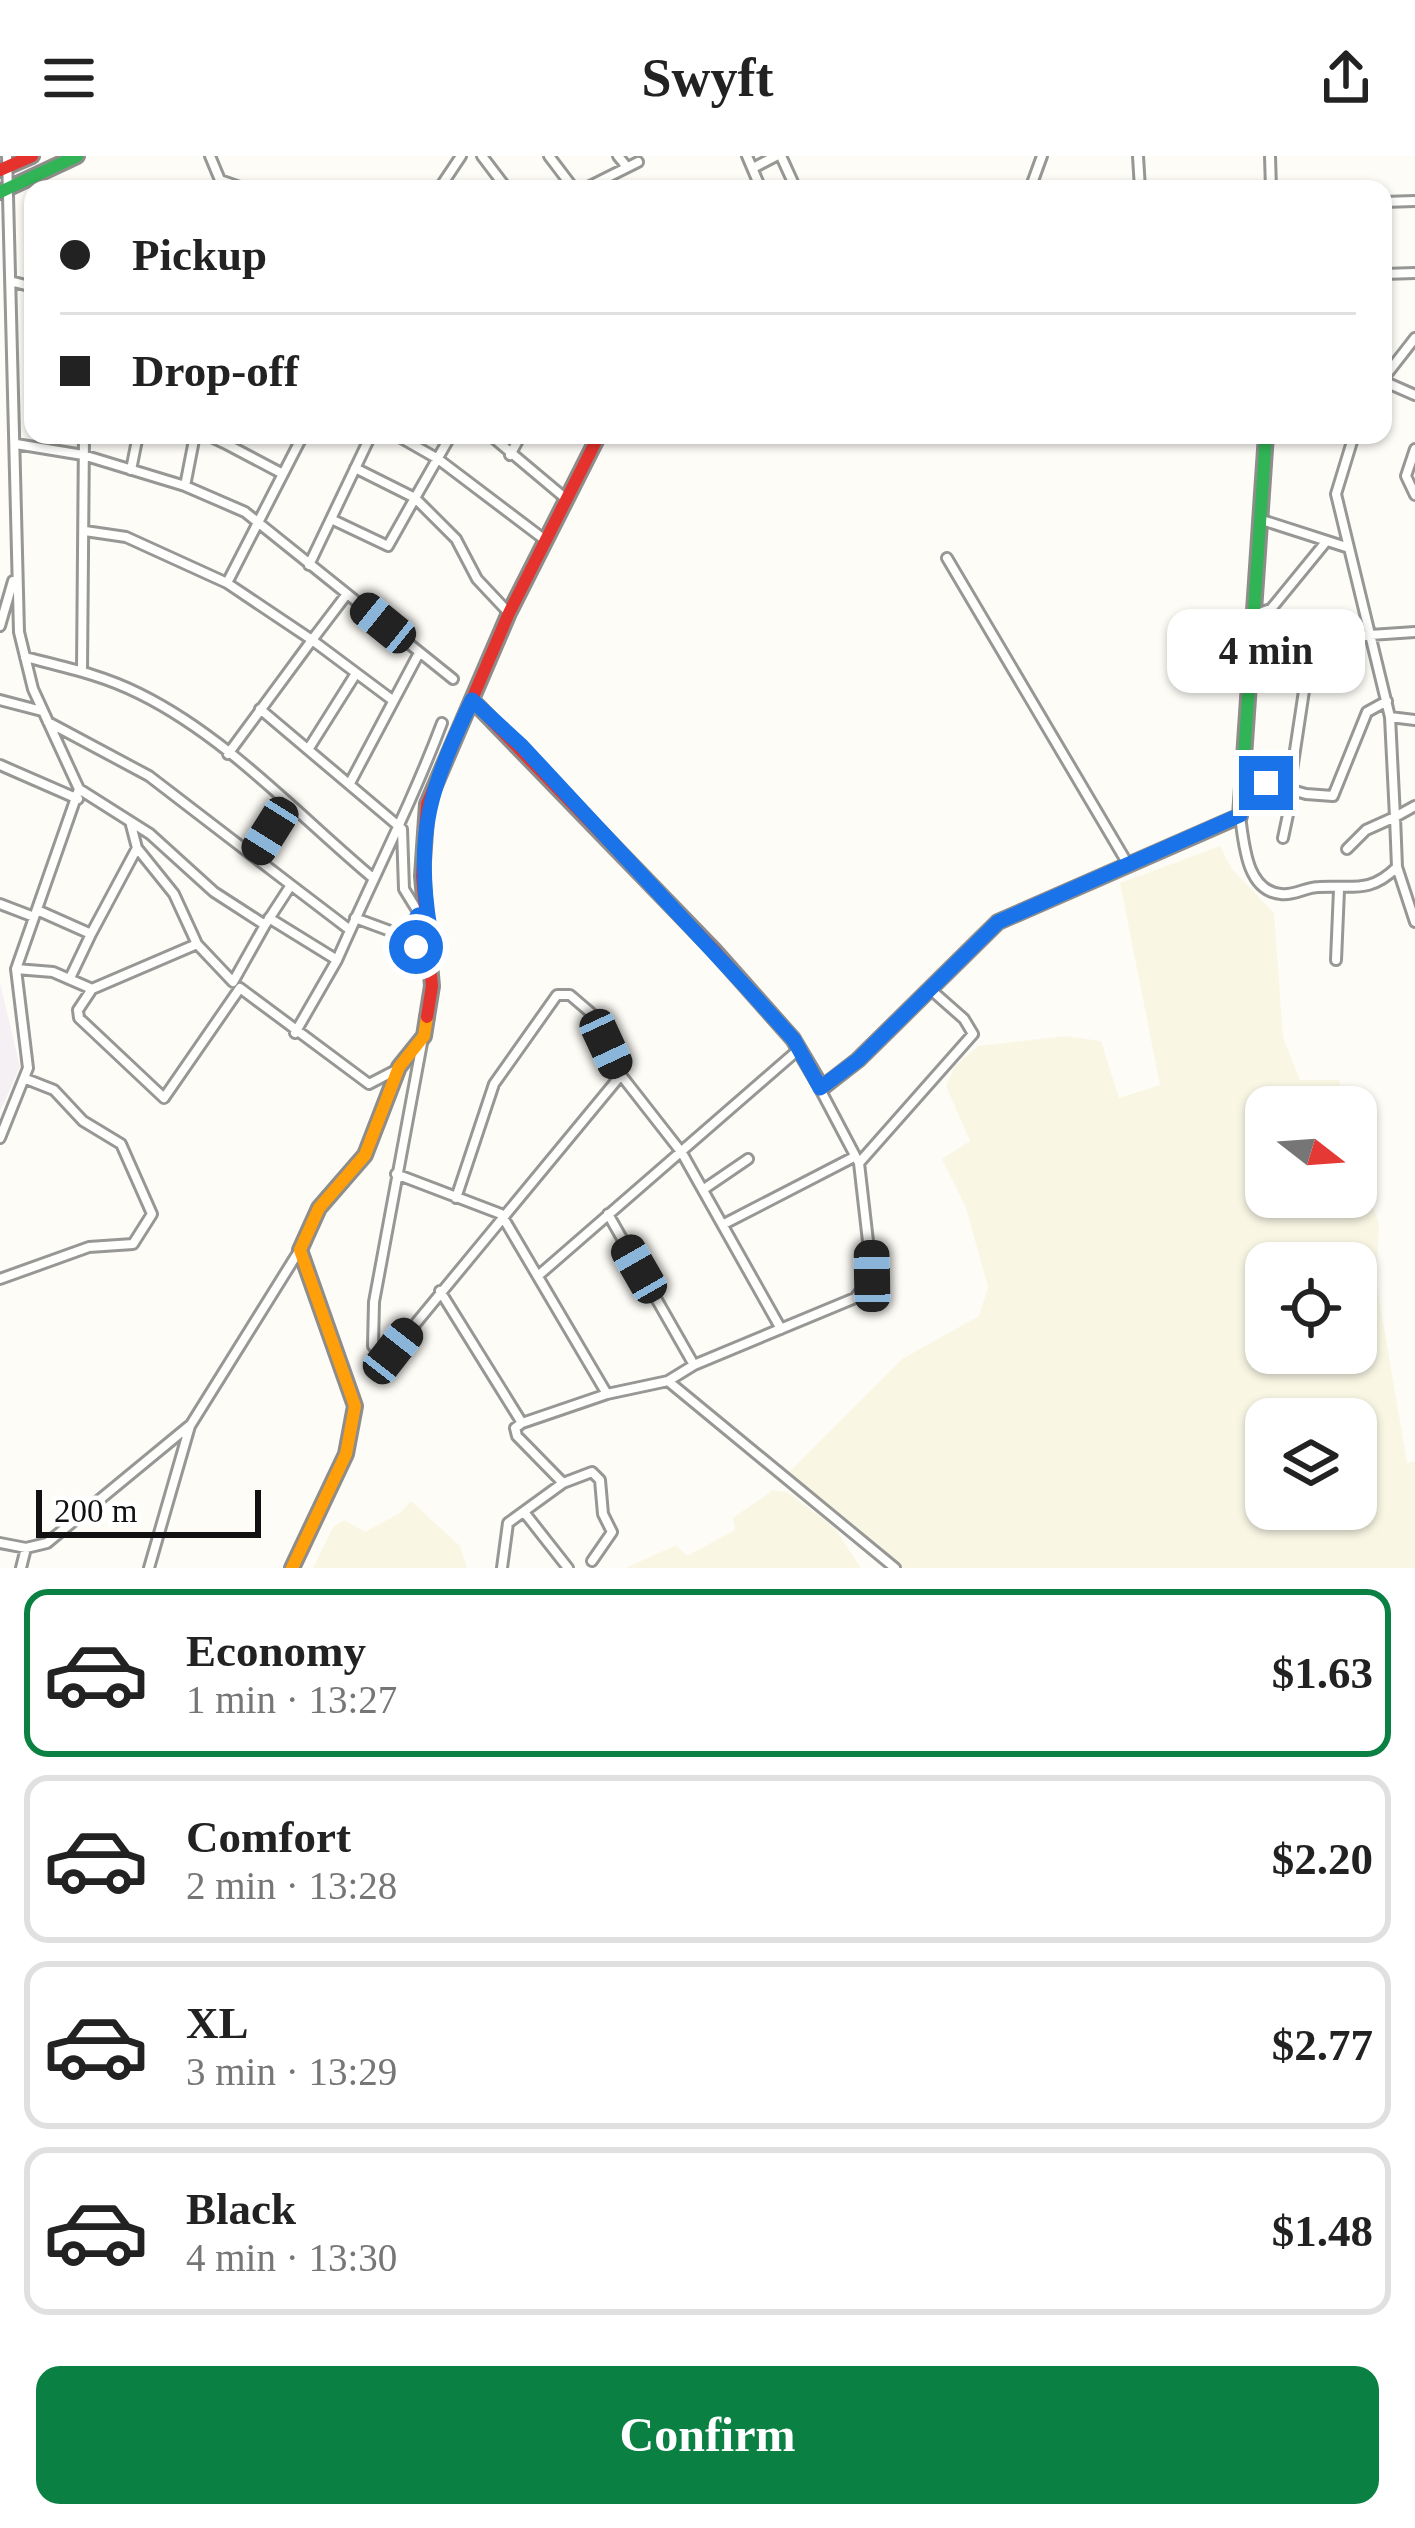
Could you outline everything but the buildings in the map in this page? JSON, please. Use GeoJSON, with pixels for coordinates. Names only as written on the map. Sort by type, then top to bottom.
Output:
{"type":"FeatureCollection","features":[{"type":"Feature","properties":{"kind":"street"},"geometry":{"type":"LineString","coordinates":[[0,1138],[26,1079],[16,969],[79,794],[23,657],[14,576],[14,282],[4,189],[6,164],[32,156]]}},
{"type":"Feature","properties":{"kind":"street"},"geometry":{"type":"LineString","coordinates":[[4,189],[77,156]]}},
{"type":"Feature","properties":{"kind":"street"},"geometry":{"type":"LineString","coordinates":[[482,156],[500,180]]}},
{"type":"Feature","properties":{"kind":"street"},"geometry":{"type":"LineString","coordinates":[[549,156],[567,180]]}},
{"type":"Feature","properties":{"kind":"street"},"geometry":{"type":"LineString","coordinates":[[618,156],[627,167]]}},
{"type":"Feature","properties":{"kind":"street"},"geometry":{"type":"LineString","coordinates":[[747,156],[758,180]]}},
{"type":"Feature","properties":{"kind":"street"},"geometry":{"type":"LineString","coordinates":[[753,168],[778,156]]}},
{"type":"Feature","properties":{"kind":"street"},"geometry":{"type":"LineString","coordinates":[[602,180],[638,162]]}},
{"type":"Feature","properties":{"kind":"street"},"geometry":{"type":"LineString","coordinates":[[14,282],[24,285]]}},
{"type":"Feature","properties":{"kind":"street"},"geometry":{"type":"LineString","coordinates":[[0,301],[14,300]]}},
{"type":"Feature","properties":{"kind":"street"},"geometry":{"type":"LineString","coordinates":[[1392,368],[1415,338]]}},
{"type":"Feature","properties":{"kind":"street"},"geometry":{"type":"LineString","coordinates":[[0,380],[14,380]]}},
{"type":"Feature","properties":{"kind":"street"},"geometry":{"type":"LineString","coordinates":[[0,433],[24,441]]}},
{"type":"Feature","properties":{"kind":"street"},"geometry":{"type":"LineString","coordinates":[[36,444],[185,486],[231,505],[453,679]]}},
{"type":"Feature","properties":{"kind":"street"},"geometry":{"type":"LineString","coordinates":[[82,671],[84,444]]}},
{"type":"Feature","properties":{"kind":"street"},"geometry":{"type":"LineString","coordinates":[[131,470],[136,444]]}},
{"type":"Feature","properties":{"kind":"street"},"geometry":{"type":"LineString","coordinates":[[185,486],[193,444]]}},
{"type":"Feature","properties":{"kind":"street"},"geometry":{"type":"LineString","coordinates":[[224,444],[283,474]]}},
{"type":"Feature","properties":{"kind":"street"},"geometry":{"type":"LineString","coordinates":[[227,583],[298,444]]}},
{"type":"Feature","properties":{"kind":"street"},"geometry":{"type":"LineString","coordinates":[[309,565],[366,444]]}},
{"type":"Feature","properties":{"kind":"street"},"geometry":{"type":"LineString","coordinates":[[412,444],[545,540]]}},
{"type":"Feature","properties":{"kind":"street"},"geometry":{"type":"LineString","coordinates":[[331,519],[392,546],[446,444]]}},
{"type":"Feature","properties":{"kind":"street"},"geometry":{"type":"LineString","coordinates":[[499,444],[566,498]]}},
{"type":"Feature","properties":{"kind":"street"},"geometry":{"type":"LineString","coordinates":[[510,455],[516,444]]}},
{"type":"Feature","properties":{"kind":"street"},"geometry":{"type":"LineString","coordinates":[[594,444],[509,613],[427,804],[422,863],[432,986],[372,1323],[376,1352],[393,1351],[501,1214],[621,1076]]}},
{"type":"Feature","properties":{"kind":"street"},"geometry":{"type":"LineString","coordinates":[[1265,444],[1240,815],[1250,866],[1260,885],[1285,895],[1318,887],[1339,890],[1378,884],[1397,867]]}},
{"type":"Feature","properties":{"kind":"street"},"geometry":{"type":"LineString","coordinates":[[1351,444],[1336,494],[1346,547],[1374,635],[1390,717],[1397,867],[1415,922]]}},
{"type":"Feature","properties":{"kind":"street"},"geometry":{"type":"LineString","coordinates":[[1415,449],[1406,466],[1415,495]]}},
{"type":"Feature","properties":{"kind":"street"},"geometry":{"type":"LineString","coordinates":[[355,468],[415,498],[456,539],[477,578],[509,613]]}},
{"type":"Feature","properties":{"kind":"street"},"geometry":{"type":"LineString","coordinates":[[1258,519],[1346,547]]}},
{"type":"Feature","properties":{"kind":"street"},"geometry":{"type":"LineString","coordinates":[[85,531],[126,537],[227,583],[391,699]]}},
{"type":"Feature","properties":{"kind":"street"},"geometry":{"type":"LineString","coordinates":[[1253,615],[1271,609],[1325,543]]}},
{"type":"Feature","properties":{"kind":"street"},"geometry":{"type":"LineString","coordinates":[[946,558],[1129,866]]}},
{"type":"Feature","properties":{"kind":"street"},"geometry":{"type":"LineString","coordinates":[[0,626],[14,576]]}},
{"type":"Feature","properties":{"kind":"street"},"geometry":{"type":"LineString","coordinates":[[227,754],[347,594]]}},
{"type":"Feature","properties":{"kind":"street"},"geometry":{"type":"LineString","coordinates":[[1251,643],[1415,632]]}},
{"type":"Feature","properties":{"kind":"street"},"geometry":{"type":"LineString","coordinates":[[1283,838],[1312,638]]}},
{"type":"Feature","properties":{"kind":"street"},"geometry":{"type":"LineString","coordinates":[[350,783],[419,652]]}},
{"type":"Feature","properties":{"kind":"street"},"geometry":{"type":"LineString","coordinates":[[23,657],[82,671],[164,706],[373,878]]}},
{"type":"Feature","properties":{"kind":"street"},"geometry":{"type":"LineString","coordinates":[[309,748],[355,675]]}},
{"type":"Feature","properties":{"kind":"street"},"geometry":{"type":"LineString","coordinates":[[0,700],[42,711]]}},
{"type":"Feature","properties":{"kind":"street"},"geometry":{"type":"LineString","coordinates":[[472,700],[522,746],[799,1049],[855,1160],[871,1247],[868,1285],[850,1301],[694,1365],[668,1382],[607,1394],[515,1428],[517,1436],[563,1483]]}},
{"type":"Feature","properties":{"kind":"street"},"geometry":{"type":"LineString","coordinates":[[1243,776],[1291,791],[1334,796],[1367,712],[1387,701]]}},
{"type":"Feature","properties":{"kind":"street"},"geometry":{"type":"LineString","coordinates":[[260,709],[402,829],[404,889],[430,929]]}},
{"type":"Feature","properties":{"kind":"street"},"geometry":{"type":"LineString","coordinates":[[1390,717],[1415,721]]}},
{"type":"Feature","properties":{"kind":"street"},"geometry":{"type":"LineString","coordinates":[[46,722],[68,729],[149,776],[350,930]]}},
{"type":"Feature","properties":{"kind":"street"},"geometry":{"type":"LineString","coordinates":[[295,1034],[402,829],[442,723]]}},
{"type":"Feature","properties":{"kind":"street"},"geometry":{"type":"LineString","coordinates":[[0,765],[79,794],[174,852],[214,892],[337,961]]}},
{"type":"Feature","properties":{"kind":"street"},"geometry":{"type":"LineString","coordinates":[[254,856],[286,806]]}},
{"type":"Feature","properties":{"kind":"street"},"geometry":{"type":"LineString","coordinates":[[1347,849],[1366,830],[1415,806]]}},
{"type":"Feature","properties":{"kind":"street"},"geometry":{"type":"LineString","coordinates":[[820,1088],[858,1060],[998,922],[1240,815]]}},
{"type":"Feature","properties":{"kind":"street"},"geometry":{"type":"LineString","coordinates":[[131,825],[137,848],[174,894],[197,944],[236,985],[295,1034],[369,1084],[399,1067]]}},
{"type":"Feature","properties":{"kind":"street"},"geometry":{"type":"LineString","coordinates":[[70,978],[137,848]]}},
{"type":"Feature","properties":{"kind":"street"},"geometry":{"type":"LineString","coordinates":[[197,944],[92,989],[79,1018],[167,1098],[290,885]]}},
{"type":"Feature","properties":{"kind":"street"},"geometry":{"type":"LineString","coordinates":[[1336,961],[1339,890]]}},
{"type":"Feature","properties":{"kind":"street"},"geometry":{"type":"LineString","coordinates":[[0,904],[91,934]]}},
{"type":"Feature","properties":{"kind":"street"},"geometry":{"type":"LineString","coordinates":[[405,935],[418,915]]}},
{"type":"Feature","properties":{"kind":"street"},"geometry":{"type":"LineString","coordinates":[[356,918],[405,935],[416,947]]}},
{"type":"Feature","properties":{"kind":"street"},"geometry":{"type":"LineString","coordinates":[[16,969],[70,978],[92,989]]}},
{"type":"Feature","properties":{"kind":"street"},"geometry":{"type":"LineString","coordinates":[[724,1224],[855,1160],[973,1034],[964,1019],[930,989]]}},
{"type":"Feature","properties":{"kind":"street"},"geometry":{"type":"LineString","coordinates":[[456,1198],[494,1084],[557,995],[569,995],[591,1013],[621,1076],[682,1153],[781,1329]]}},
{"type":"Feature","properties":{"kind":"street"},"geometry":{"type":"LineString","coordinates":[[148,1568],[190,1426],[299,1250],[319,1208],[364,1155],[399,1067],[424,1036]]}},
{"type":"Feature","properties":{"kind":"street"},"geometry":{"type":"LineString","coordinates":[[539,1275],[799,1049]]}},
{"type":"Feature","properties":{"kind":"street"},"geometry":{"type":"LineString","coordinates":[[0,1279],[88,1247],[133,1244],[152,1214],[121,1144],[83,1121],[54,1090],[26,1079]]}},
{"type":"Feature","properties":{"kind":"street"},"geometry":{"type":"LineString","coordinates":[[704,1189],[748,1160]]}},
{"type":"Feature","properties":{"kind":"street"},"geometry":{"type":"LineString","coordinates":[[396,1174],[501,1214],[607,1394]]}},
{"type":"Feature","properties":{"kind":"street"},"geometry":{"type":"LineString","coordinates":[[608,1214],[694,1365]]}},
{"type":"Feature","properties":{"kind":"street"},"geometry":{"type":"LineString","coordinates":[[292,1568],[347,1444],[355,1408],[351,1381],[299,1250]]}},
{"type":"Feature","properties":{"kind":"street"},"geometry":{"type":"LineString","coordinates":[[440,1291],[522,1423]]}},
{"type":"Feature","properties":{"kind":"street"},"geometry":{"type":"LineString","coordinates":[[668,1382],[896,1568]]}},
{"type":"Feature","properties":{"kind":"street"},"geometry":{"type":"LineString","coordinates":[[0,1543],[26,1548],[47,1543],[190,1426]]}},
{"type":"Feature","properties":{"kind":"street"},"geometry":{"type":"LineString","coordinates":[[502,1568],[505,1526],[563,1483],[592,1472],[600,1480],[603,1514],[612,1532],[592,1561]]}},
{"type":"Feature","properties":{"kind":"street"},"geometry":{"type":"LineString","coordinates":[[524,1511],[568,1568]]}},
{"type":"Feature","properties":{"kind":"street"},"geometry":{"type":"LineString","coordinates":[[21,1568],[26,1548]]}},
{"type":"Feature","properties":{"kind":"shaded area"},"geometry":{"type":"Polygon","coordinates":[[[1220,846],[1232,869],[1274,913],[1283,1037],[1300,1080],[1339,1080],[1340,1086],[1245,1086],[1245,1218],[1377,1218],[1379,1225],[1377,1262],[1377,1242],[1245,1242],[1245,1374],[1377,1374],[1377,1286],[1407,1463],[1415,1462],[1415,1568],[902,1568],[788,1473],[902,1359],[979,1316],[988,1287],[966,1208],[942,1159],[970,1141],[946,1086],[955,1066],[978,1046],[1065,1036],[1101,1041],[1119,1098],[1160,1085],[1120,883],[1220,846]]]}},
{"type":"Feature","properties":{"kind":"shaded area"},"geometry":{"type":"Polygon","coordinates":[[[0,983],[20,1067],[0,1111],[0,983]]]}},
{"type":"Feature","properties":{"kind":"shaded area"},"geometry":{"type":"Polygon","coordinates":[[[773,1490],[787,1492],[834,1527],[861,1568],[626,1568],[676,1545],[687,1556],[735,1530],[733,1518],[773,1490]]]}},
{"type":"Feature","properties":{"kind":"shaded area"},"geometry":{"type":"Polygon","coordinates":[[[411,1501],[460,1546],[467,1568],[313,1568],[333,1527],[344,1520],[365,1532],[400,1513],[411,1501]]]}},
{"type":"Feature","properties":{"kind":"traffic: fast"},"geometry":{"type":"LineString","coordinates":[[26,180],[77,156]]}},
{"type":"Feature","properties":{"kind":"traffic: fast"},"geometry":{"type":"LineString","coordinates":[[0,192],[24,181]]}},
{"type":"Feature","properties":{"kind":"traffic: fast"},"geometry":{"type":"LineString","coordinates":[[822,1088],[858,1060],[998,922],[1240,816],[1265,444]]}},
{"type":"Feature","properties":{"kind":"traffic: slow"},"geometry":{"type":"LineString","coordinates":[[292,1568],[346,1454],[355,1406],[300,1250],[319,1208],[365,1155],[399,1067],[424,1036],[427,1017]]}},
{"type":"Feature","properties":{"kind":"traffic: jam"},"geometry":{"type":"LineString","coordinates":[[0,170],[32,156]]}},
{"type":"Feature","properties":{"kind":"traffic: jam"},"geometry":{"type":"LineString","coordinates":[[427,1017],[432,986],[422,876],[427,804],[509,613],[594,444]]}},
{"type":"Feature","properties":{"kind":"traffic: jam"},"geometry":{"type":"LineString","coordinates":[[472,700],[714,950],[793,1039],[822,1088]]}},
{"type":"Feature","properties":{"kind":"route"},"geometry":{"type":"LineString","coordinates":[[416,947],[405,935],[418,915],[430,929],[422,876],[427,804],[472,700],[522,746],[714,950],[794,1040],[820,1088],[858,1060],[998,922],[1240,815],[1243,776],[1266,783]]}}]}
